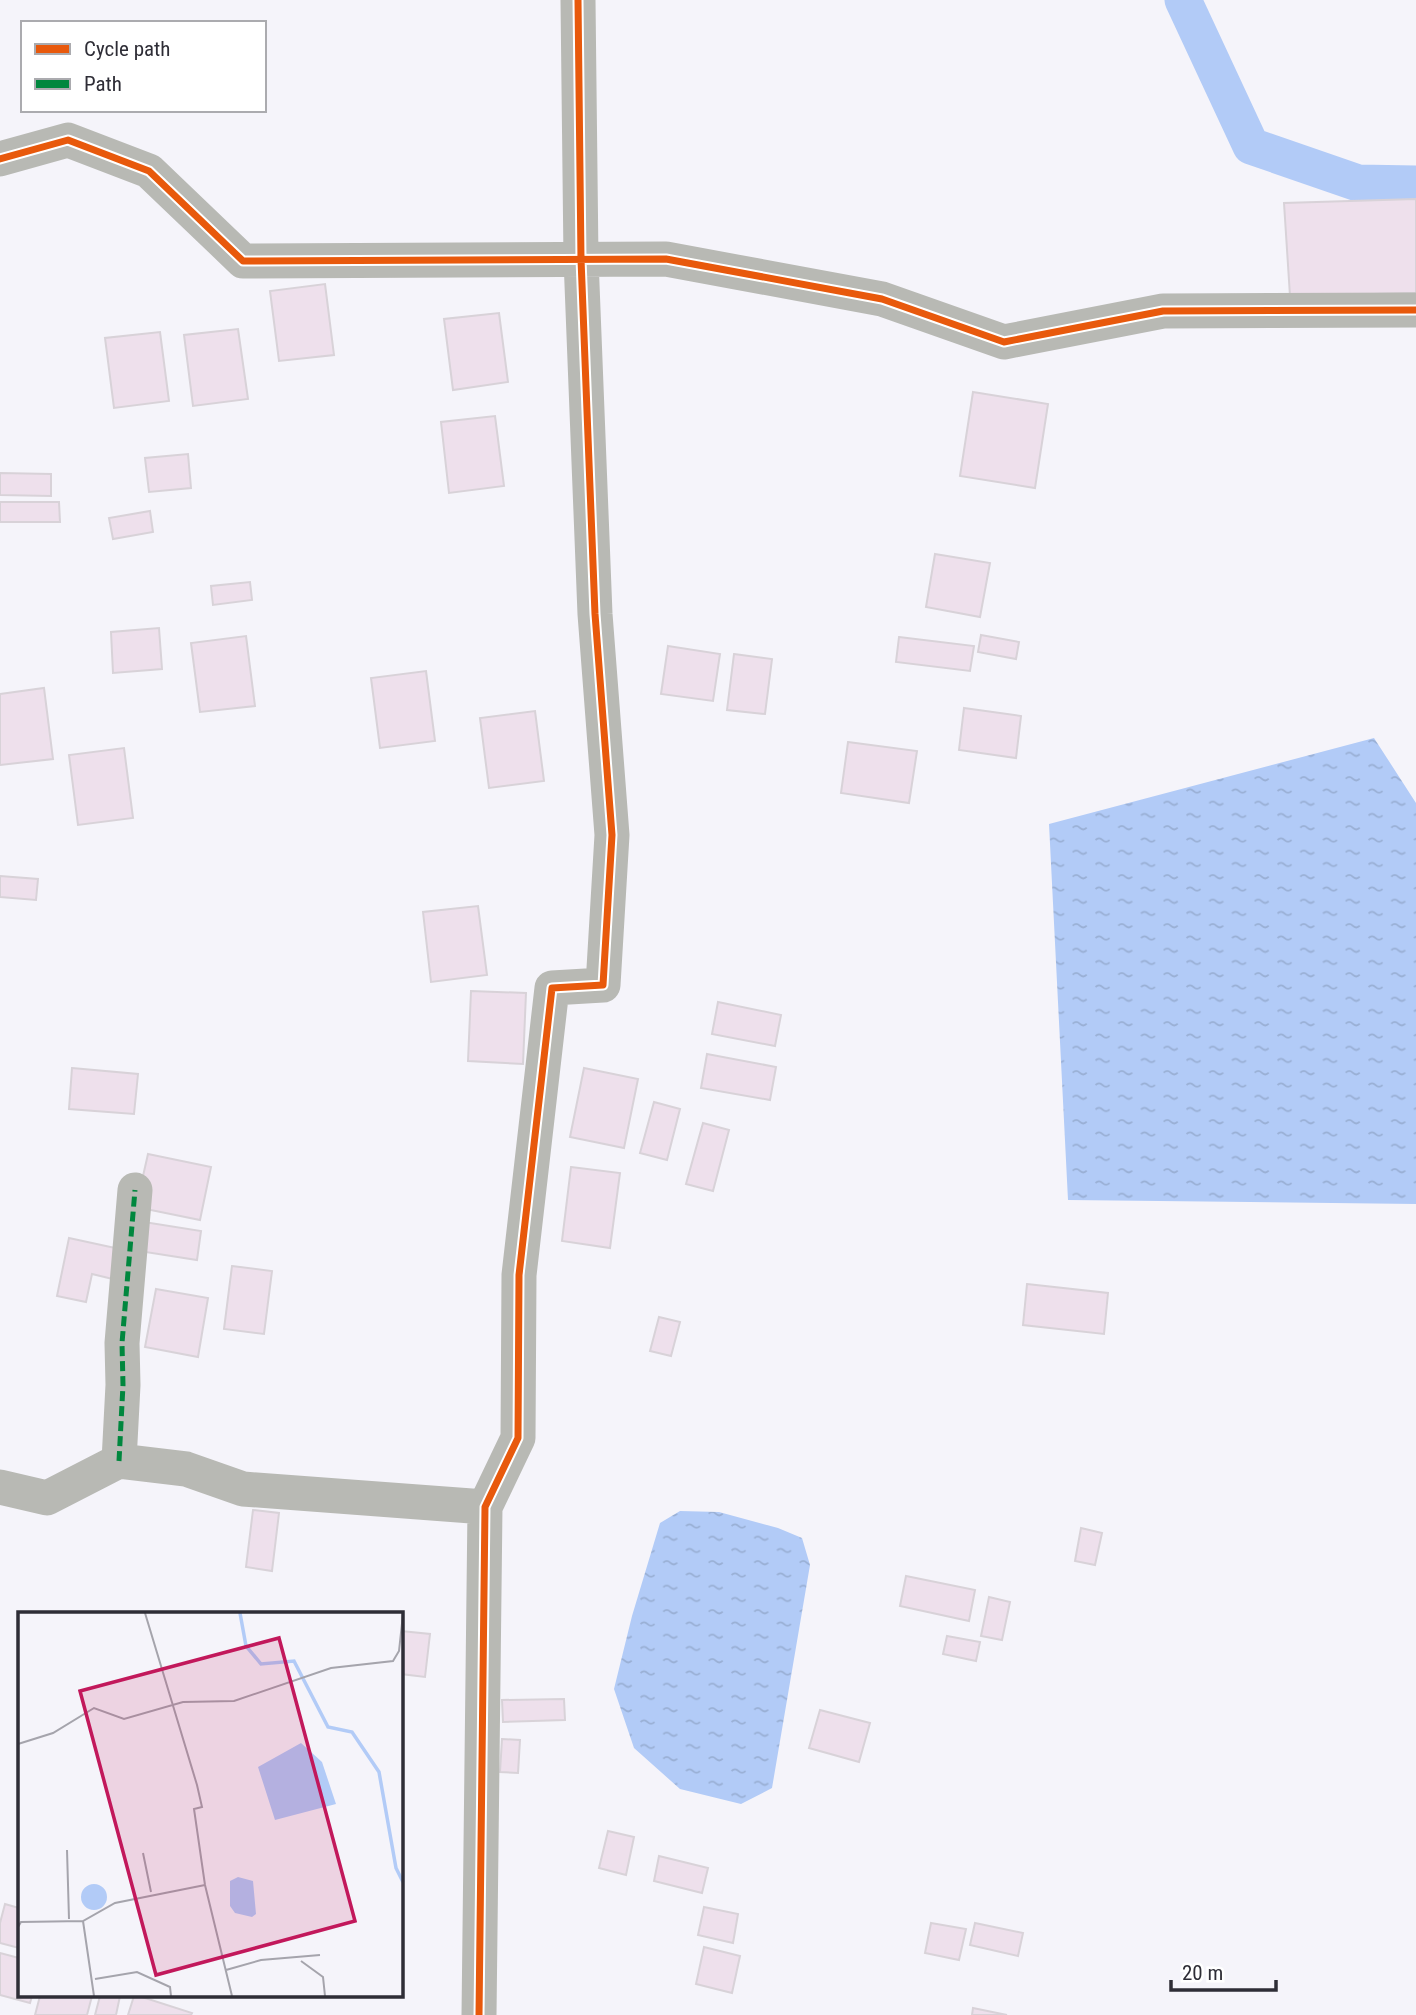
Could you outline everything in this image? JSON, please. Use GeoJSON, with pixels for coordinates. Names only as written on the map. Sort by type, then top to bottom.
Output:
{"type":"FeatureCollection","features":[{"type":"Feature","properties":{"kind":"street"},"geometry":{"type":"LineString","coordinates":[[479,2015],[485,1507],[518,1438],[519,1275],[552,988],[603,985],[612,835],[595,614],[580,260],[578,0]]}},
{"type":"Feature","properties":{"kind":"street"},"geometry":{"type":"LineString","coordinates":[[0,159],[68,140],[149,171],[243,261],[666,259],[883,299],[1004,342],[1163,311],[1416,310]]}},
{"type":"Feature","properties":{"kind":"street"},"geometry":{"type":"LineString","coordinates":[[119,1461],[122,1343],[135,1191]]}},
{"type":"Feature","properties":{"kind":"street"},"geometry":{"type":"LineString","coordinates":[[0,1487],[47,1498],[119,1461],[186,1469],[243,1489],[485,1507]]}},
{"type":"Feature","properties":{"kind":"water"},"geometry":{"type":"Polygon","coordinates":[[[1374,738],[1416,803],[1416,1204],[1068,1200],[1049,824],[1374,738]]]}},
{"type":"Feature","properties":{"kind":"water"},"geometry":{"type":"Polygon","coordinates":[[[680,1511],[719,1512],[778,1528],[802,1538],[810,1565],[772,1788],[741,1804],[680,1789],[634,1748],[614,1689],[632,1616],[660,1523],[680,1511]]]}},
{"type":"Feature","properties":{"kind":"building"},"geometry":{"type":"Polygon","coordinates":[[[1416,199],[1416,293],[1290,296],[1284,203],[1416,199]]]}},
{"type":"Feature","properties":{"kind":"building"},"geometry":{"type":"Polygon","coordinates":[[[325,284],[334,355],[279,361],[270,291],[325,284]]]}},
{"type":"Feature","properties":{"kind":"building"},"geometry":{"type":"Polygon","coordinates":[[[499,313],[508,382],[453,390],[444,319],[499,313]]]}},
{"type":"Feature","properties":{"kind":"building"},"geometry":{"type":"Polygon","coordinates":[[[238,329],[248,399],[193,406],[184,335],[238,329]]]}},
{"type":"Feature","properties":{"kind":"building"},"geometry":{"type":"Polygon","coordinates":[[[160,332],[169,401],[114,408],[105,338],[160,332]]]}},
{"type":"Feature","properties":{"kind":"building"},"geometry":{"type":"Polygon","coordinates":[[[973,392],[1048,404],[1035,488],[960,476],[973,392]]]}},
{"type":"Feature","properties":{"kind":"building"},"geometry":{"type":"Polygon","coordinates":[[[495,416],[504,486],[449,493],[441,422],[495,416]]]}},
{"type":"Feature","properties":{"kind":"building"},"geometry":{"type":"Polygon","coordinates":[[[188,454],[191,488],[149,492],[145,458],[188,454]]]}},
{"type":"Feature","properties":{"kind":"building"},"geometry":{"type":"Polygon","coordinates":[[[0,473],[51,474],[51,496],[0,495],[0,473]]]}},
{"type":"Feature","properties":{"kind":"building"},"geometry":{"type":"Polygon","coordinates":[[[0,502],[59,502],[60,522],[0,522],[0,502]]]}},
{"type":"Feature","properties":{"kind":"building"},"geometry":{"type":"Polygon","coordinates":[[[150,511],[153,532],[113,539],[109,518],[150,511]]]}},
{"type":"Feature","properties":{"kind":"building"},"geometry":{"type":"Polygon","coordinates":[[[935,554],[990,563],[980,617],[926,607],[935,554]]]}},
{"type":"Feature","properties":{"kind":"building"},"geometry":{"type":"Polygon","coordinates":[[[250,582],[252,600],[213,605],[211,586],[250,582]]]}},
{"type":"Feature","properties":{"kind":"building"},"geometry":{"type":"Polygon","coordinates":[[[159,628],[162,669],[113,673],[111,632],[159,628]]]}},
{"type":"Feature","properties":{"kind":"building"},"geometry":{"type":"Polygon","coordinates":[[[981,635],[1019,642],[1016,659],[978,652],[981,635]]]}},
{"type":"Feature","properties":{"kind":"building"},"geometry":{"type":"Polygon","coordinates":[[[246,636],[255,706],[200,712],[191,643],[246,636]]]}},
{"type":"Feature","properties":{"kind":"building"},"geometry":{"type":"Polygon","coordinates":[[[899,637],[974,646],[970,671],[896,662],[899,637]]]}},
{"type":"Feature","properties":{"kind":"building"},"geometry":{"type":"Polygon","coordinates":[[[668,646],[720,654],[713,701],[661,694],[668,646]]]}},
{"type":"Feature","properties":{"kind":"building"},"geometry":{"type":"Polygon","coordinates":[[[734,654],[772,659],[765,714],[727,710],[734,654]]]}},
{"type":"Feature","properties":{"kind":"building"},"geometry":{"type":"Polygon","coordinates":[[[426,671],[435,741],[380,748],[371,678],[426,671]]]}},
{"type":"Feature","properties":{"kind":"building"},"geometry":{"type":"Polygon","coordinates":[[[44,688],[53,759],[0,765],[0,694],[44,688]]]}},
{"type":"Feature","properties":{"kind":"building"},"geometry":{"type":"Polygon","coordinates":[[[964,708],[1021,716],[1016,758],[959,750],[964,708]]]}},
{"type":"Feature","properties":{"kind":"building"},"geometry":{"type":"Polygon","coordinates":[[[535,711],[544,781],[489,788],[480,718],[535,711]]]}},
{"type":"Feature","properties":{"kind":"building"},"geometry":{"type":"Polygon","coordinates":[[[848,742],[917,751],[909,803],[841,793],[848,742]]]}},
{"type":"Feature","properties":{"kind":"building"},"geometry":{"type":"Polygon","coordinates":[[[124,748],[133,818],[78,825],[69,755],[124,748]]]}},
{"type":"Feature","properties":{"kind":"building"},"geometry":{"type":"Polygon","coordinates":[[[0,876],[38,879],[36,900],[0,897],[0,876]]]}},
{"type":"Feature","properties":{"kind":"building"},"geometry":{"type":"Polygon","coordinates":[[[478,906],[487,975],[431,982],[423,912],[478,906]]]}},
{"type":"Feature","properties":{"kind":"building"},"geometry":{"type":"Polygon","coordinates":[[[471,991],[526,993],[523,1064],[468,1061],[471,991]]]}},
{"type":"Feature","properties":{"kind":"building"},"geometry":{"type":"Polygon","coordinates":[[[718,1002],[781,1015],[775,1046],[712,1034],[718,1002]]]}},
{"type":"Feature","properties":{"kind":"building"},"geometry":{"type":"Polygon","coordinates":[[[707,1054],[776,1067],[770,1100],[701,1088],[707,1054]]]}},
{"type":"Feature","properties":{"kind":"building"},"geometry":{"type":"Polygon","coordinates":[[[72,1068],[138,1074],[134,1114],[69,1109],[72,1068]]]}},
{"type":"Feature","properties":{"kind":"building"},"geometry":{"type":"Polygon","coordinates":[[[584,1068],[638,1079],[624,1148],[570,1137],[584,1068]]]}},
{"type":"Feature","properties":{"kind":"building"},"geometry":{"type":"Polygon","coordinates":[[[654,1102],[680,1109],[667,1160],[640,1153],[654,1102]]]}},
{"type":"Feature","properties":{"kind":"building"},"geometry":{"type":"Polygon","coordinates":[[[703,1123],[729,1130],[713,1191],[686,1184],[703,1123]]]}},
{"type":"Feature","properties":{"kind":"building"},"geometry":{"type":"Polygon","coordinates":[[[148,1154],[211,1167],[200,1220],[136,1207],[148,1154]]]}},
{"type":"Feature","properties":{"kind":"building"},"geometry":{"type":"Polygon","coordinates":[[[571,1167],[620,1173],[610,1248],[562,1241],[571,1167]]]}},
{"type":"Feature","properties":{"kind":"building"},"geometry":{"type":"Polygon","coordinates":[[[144,1222],[201,1231],[197,1260],[139,1251],[144,1222]]]}},
{"type":"Feature","properties":{"kind":"building"},"geometry":{"type":"Polygon","coordinates":[[[69,1238],[129,1251],[121,1281],[92,1274],[86,1302],[57,1296],[69,1238]]]}},
{"type":"Feature","properties":{"kind":"building"},"geometry":{"type":"Polygon","coordinates":[[[232,1266],[272,1271],[264,1334],[224,1329],[232,1266]]]}},
{"type":"Feature","properties":{"kind":"building"},"geometry":{"type":"Polygon","coordinates":[[[1027,1284],[1108,1293],[1104,1334],[1023,1325],[1027,1284]]]}},
{"type":"Feature","properties":{"kind":"building"},"geometry":{"type":"Polygon","coordinates":[[[156,1289],[208,1298],[198,1357],[145,1347],[156,1289]]]}},
{"type":"Feature","properties":{"kind":"building"},"geometry":{"type":"Polygon","coordinates":[[[659,1317],[680,1322],[671,1356],[650,1351],[659,1317]]]}},
{"type":"Feature","properties":{"kind":"building"},"geometry":{"type":"Polygon","coordinates":[[[253,1510],[279,1513],[272,1571],[246,1567],[253,1510]]]}},
{"type":"Feature","properties":{"kind":"building"},"geometry":{"type":"Polygon","coordinates":[[[1081,1528],[1102,1533],[1095,1565],[1075,1561],[1081,1528]]]}},
{"type":"Feature","properties":{"kind":"building"},"geometry":{"type":"Polygon","coordinates":[[[906,1576],[975,1590],[969,1621],[900,1606],[906,1576]]]}},
{"type":"Feature","properties":{"kind":"building"},"geometry":{"type":"Polygon","coordinates":[[[989,1597],[1010,1602],[1002,1640],[981,1636],[989,1597]]]}},
{"type":"Feature","properties":{"kind":"building"},"geometry":{"type":"Polygon","coordinates":[[[402,1631],[430,1634],[425,1677],[402,1674],[402,1631]]]}},
{"type":"Feature","properties":{"kind":"building"},"geometry":{"type":"Polygon","coordinates":[[[947,1636],[980,1642],[976,1661],[943,1654],[947,1636]]]}},
{"type":"Feature","properties":{"kind":"building"},"geometry":{"type":"Polygon","coordinates":[[[564,1699],[565,1720],[503,1722],[502,1700],[564,1699]]]}},
{"type":"Feature","properties":{"kind":"building"},"geometry":{"type":"Polygon","coordinates":[[[820,1710],[870,1723],[859,1762],[809,1748],[820,1710]]]}},
{"type":"Feature","properties":{"kind":"building"},"geometry":{"type":"Polygon","coordinates":[[[502,1739],[520,1740],[518,1773],[500,1772],[502,1739]]]}},
{"type":"Feature","properties":{"kind":"building"},"geometry":{"type":"Polygon","coordinates":[[[608,1831],[634,1837],[626,1875],[599,1868],[608,1831]]]}},
{"type":"Feature","properties":{"kind":"building"},"geometry":{"type":"Polygon","coordinates":[[[659,1856],[708,1868],[702,1893],[654,1881],[659,1856]]]}},
{"type":"Feature","properties":{"kind":"building"},"geometry":{"type":"Polygon","coordinates":[[[5,1904],[18,1908],[18,1948],[0,1943],[0,1923],[5,1904]]]}},
{"type":"Feature","properties":{"kind":"building"},"geometry":{"type":"Polygon","coordinates":[[[704,1907],[738,1914],[733,1943],[698,1935],[704,1907]]]}},
{"type":"Feature","properties":{"kind":"building"},"geometry":{"type":"Polygon","coordinates":[[[931,1923],[966,1929],[959,1960],[925,1953],[931,1923]]]}},
{"type":"Feature","properties":{"kind":"building"},"geometry":{"type":"Polygon","coordinates":[[[975,1923],[1023,1933],[1018,1956],[970,1945],[975,1923]]]}},
{"type":"Feature","properties":{"kind":"building"},"geometry":{"type":"Polygon","coordinates":[[[704,1947],[740,1956],[732,1993],[696,1984],[704,1947]]]}},
{"type":"Feature","properties":{"kind":"building"},"geometry":{"type":"Polygon","coordinates":[[[0,1953],[18,1958],[18,1997],[32,1997],[30,2003],[0,1995],[0,1953]]]}},
{"type":"Feature","properties":{"kind":"building"},"geometry":{"type":"Polygon","coordinates":[[[40,1997],[92,1997],[87,2015],[35,2015],[40,1997]]]}},
{"type":"Feature","properties":{"kind":"building"},"geometry":{"type":"Polygon","coordinates":[[[100,1997],[120,1997],[116,2015],[95,2015],[100,1997]]]}},
{"type":"Feature","properties":{"kind":"building"},"geometry":{"type":"Polygon","coordinates":[[[134,1997],[142,1997],[192,2013],[191,2015],[128,2015],[134,1997]]]}},
{"type":"Feature","properties":{"kind":"building"},"geometry":{"type":"Polygon","coordinates":[[[973,2008],[1007,2015],[972,2015],[973,2008]]]}},
{"type":"Feature","properties":{"kind":"waterway"},"geometry":{"type":"LineString","coordinates":[[1183,0],[1251,146],[1358,183],[1416,184]]}},
{"type":"Feature","properties":{"kind":"marked path"},"geometry":{"type":"LineString","coordinates":[[119,1461],[122,1343],[135,1190]]}},
{"type":"Feature","properties":{"kind":"cycle path"},"geometry":{"type":"LineString","coordinates":[[479,2015],[485,1507],[518,1438],[519,1275],[552,988],[603,985],[612,835],[595,614],[581,259],[578,0]]}},
{"type":"Feature","properties":{"kind":"cycle path"},"geometry":{"type":"LineString","coordinates":[[0,159],[68,140],[149,171],[243,261],[666,259],[882,299],[1004,342],[1163,311],[1416,310]]}}]}
